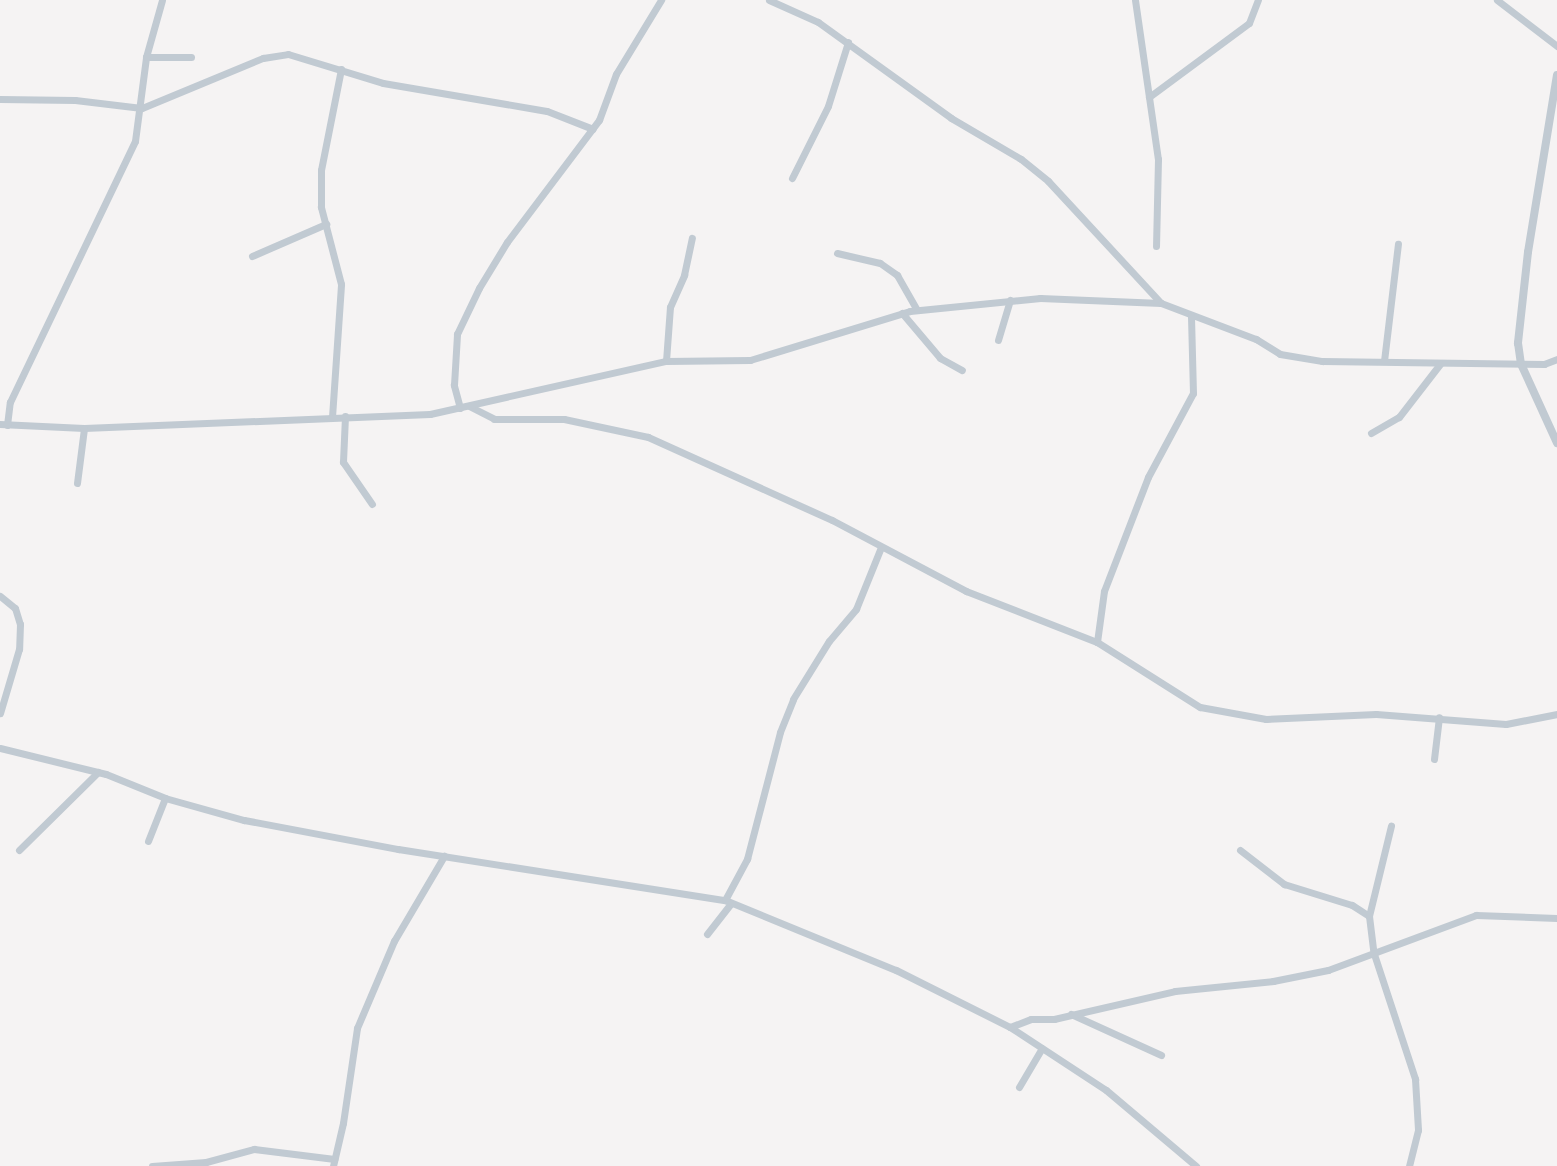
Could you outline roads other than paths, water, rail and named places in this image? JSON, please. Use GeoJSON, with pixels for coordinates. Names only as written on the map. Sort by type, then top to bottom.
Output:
{"type":"FeatureCollection","features":[{"type":"Feature","properties":{"kind":"street"},"geometry":{"type":"LineString","coordinates":[[162,0],[146,57],[142,108],[128,156],[10,402],[4,425],[84,428],[430,414],[666,361],[750,360],[902,313],[1010,300],[1161,303],[1256,339],[1280,354],[1322,361],[1521,364],[1557,359]]}},
{"type":"Feature","properties":{"kind":"street"},"geometry":{"type":"LineString","coordinates":[[460,408],[454,386],[457,334],[479,288],[507,242],[593,129],[605,110],[616,74],[661,0]]}},
{"type":"Feature","properties":{"kind":"street"},"geometry":{"type":"LineString","coordinates":[[769,0],[818,22],[951,118],[1021,159],[1048,181],[1161,303]]}},
{"type":"Feature","properties":{"kind":"street"},"geometry":{"type":"LineString","coordinates":[[1135,0],[1160,186],[1156,246]]}},
{"type":"Feature","properties":{"kind":"street"},"geometry":{"type":"LineString","coordinates":[[1149,97],[1222,47],[1249,23],[1258,0]]}},
{"type":"Feature","properties":{"kind":"street"},"geometry":{"type":"LineString","coordinates":[[1497,0],[1557,46]]}},
{"type":"Feature","properties":{"kind":"street"},"geometry":{"type":"LineString","coordinates":[[792,178],[828,106],[848,42]]}},
{"type":"Feature","properties":{"kind":"street"},"geometry":{"type":"LineString","coordinates":[[0,99],[75,100],[142,108],[276,54],[305,57],[437,95],[483,98],[547,111],[593,129]]}},
{"type":"Feature","properties":{"kind":"street"},"geometry":{"type":"LineString","coordinates":[[146,57],[191,57]]}},
{"type":"Feature","properties":{"kind":"street"},"geometry":{"type":"LineString","coordinates":[[332,417],[341,284],[321,207],[321,170],[341,69]]}},
{"type":"Feature","properties":{"kind":"street"},"geometry":{"type":"LineString","coordinates":[[1557,75],[1520,313],[1521,364],[1557,443]]}},
{"type":"Feature","properties":{"kind":"street"},"geometry":{"type":"LineString","coordinates":[[252,256],[327,224]]}},
{"type":"Feature","properties":{"kind":"street"},"geometry":{"type":"LineString","coordinates":[[666,361],[670,307],[684,275],[692,238]]}},
{"type":"Feature","properties":{"kind":"street"},"geometry":{"type":"LineString","coordinates":[[1384,361],[1398,244]]}},
{"type":"Feature","properties":{"kind":"street"},"geometry":{"type":"LineString","coordinates":[[837,253],[880,263],[897,275],[917,310]]}},
{"type":"Feature","properties":{"kind":"street"},"geometry":{"type":"LineString","coordinates":[[998,340],[1010,300]]}},
{"type":"Feature","properties":{"kind":"street"},"geometry":{"type":"LineString","coordinates":[[902,313],[940,358],[962,370]]}},
{"type":"Feature","properties":{"kind":"street"},"geometry":{"type":"LineString","coordinates":[[1097,642],[1104,591],[1148,477],[1193,393],[1191,315]]}},
{"type":"Feature","properties":{"kind":"street"},"geometry":{"type":"LineString","coordinates":[[1371,433],[1399,417],[1440,364]]}},
{"type":"Feature","properties":{"kind":"street"},"geometry":{"type":"LineString","coordinates":[[469,406],[494,419],[564,419],[633,432],[832,520],[966,591],[1097,642],[1187,701],[1217,712],[1266,719],[1377,714],[1439,717],[1506,724],[1557,714]]}},
{"type":"Feature","properties":{"kind":"street"},"geometry":{"type":"LineString","coordinates":[[345,416],[343,462],[372,504]]}},
{"type":"Feature","properties":{"kind":"street"},"geometry":{"type":"LineString","coordinates":[[77,483],[84,428]]}},
{"type":"Feature","properties":{"kind":"street"},"geometry":{"type":"LineString","coordinates":[[707,934],[728,901],[747,859],[780,732],[793,699],[829,641],[856,609],[881,547]]}},
{"type":"Feature","properties":{"kind":"street"},"geometry":{"type":"LineString","coordinates":[[0,596],[15,608],[20,624],[19,650],[0,713]]}},
{"type":"Feature","properties":{"kind":"street"},"geometry":{"type":"LineString","coordinates":[[1434,759],[1439,717]]}},
{"type":"Feature","properties":{"kind":"street"},"geometry":{"type":"LineString","coordinates":[[0,748],[98,772],[165,798],[244,820],[444,856],[728,901],[896,970],[1010,1027],[1106,1090],[1196,1166]]}},
{"type":"Feature","properties":{"kind":"street"},"geometry":{"type":"LineString","coordinates":[[19,850],[98,772]]}},
{"type":"Feature","properties":{"kind":"street"},"geometry":{"type":"LineString","coordinates":[[148,841],[165,798]]}},
{"type":"Feature","properties":{"kind":"street"},"geometry":{"type":"LineString","coordinates":[[1391,826],[1375,877],[1369,916],[1374,954],[1416,1079],[1418,1130],[1409,1166]]}},
{"type":"Feature","properties":{"kind":"street"},"geometry":{"type":"LineString","coordinates":[[1240,850],[1284,884],[1352,904],[1369,916]]}},
{"type":"Feature","properties":{"kind":"street"},"geometry":{"type":"LineString","coordinates":[[152,1166],[206,1162],[254,1149],[333,1162],[343,1123],[357,1028],[394,941],[444,856]]}},
{"type":"Feature","properties":{"kind":"street"},"geometry":{"type":"LineString","coordinates":[[1010,1027],[1031,1019],[1071,1014],[1175,991],[1304,976],[1374,954],[1476,915],[1557,918]]}},
{"type":"Feature","properties":{"kind":"street"},"geometry":{"type":"LineString","coordinates":[[1071,1014],[1161,1055]]}},
{"type":"Feature","properties":{"kind":"street"},"geometry":{"type":"LineString","coordinates":[[1019,1087],[1042,1048]]}}]}
